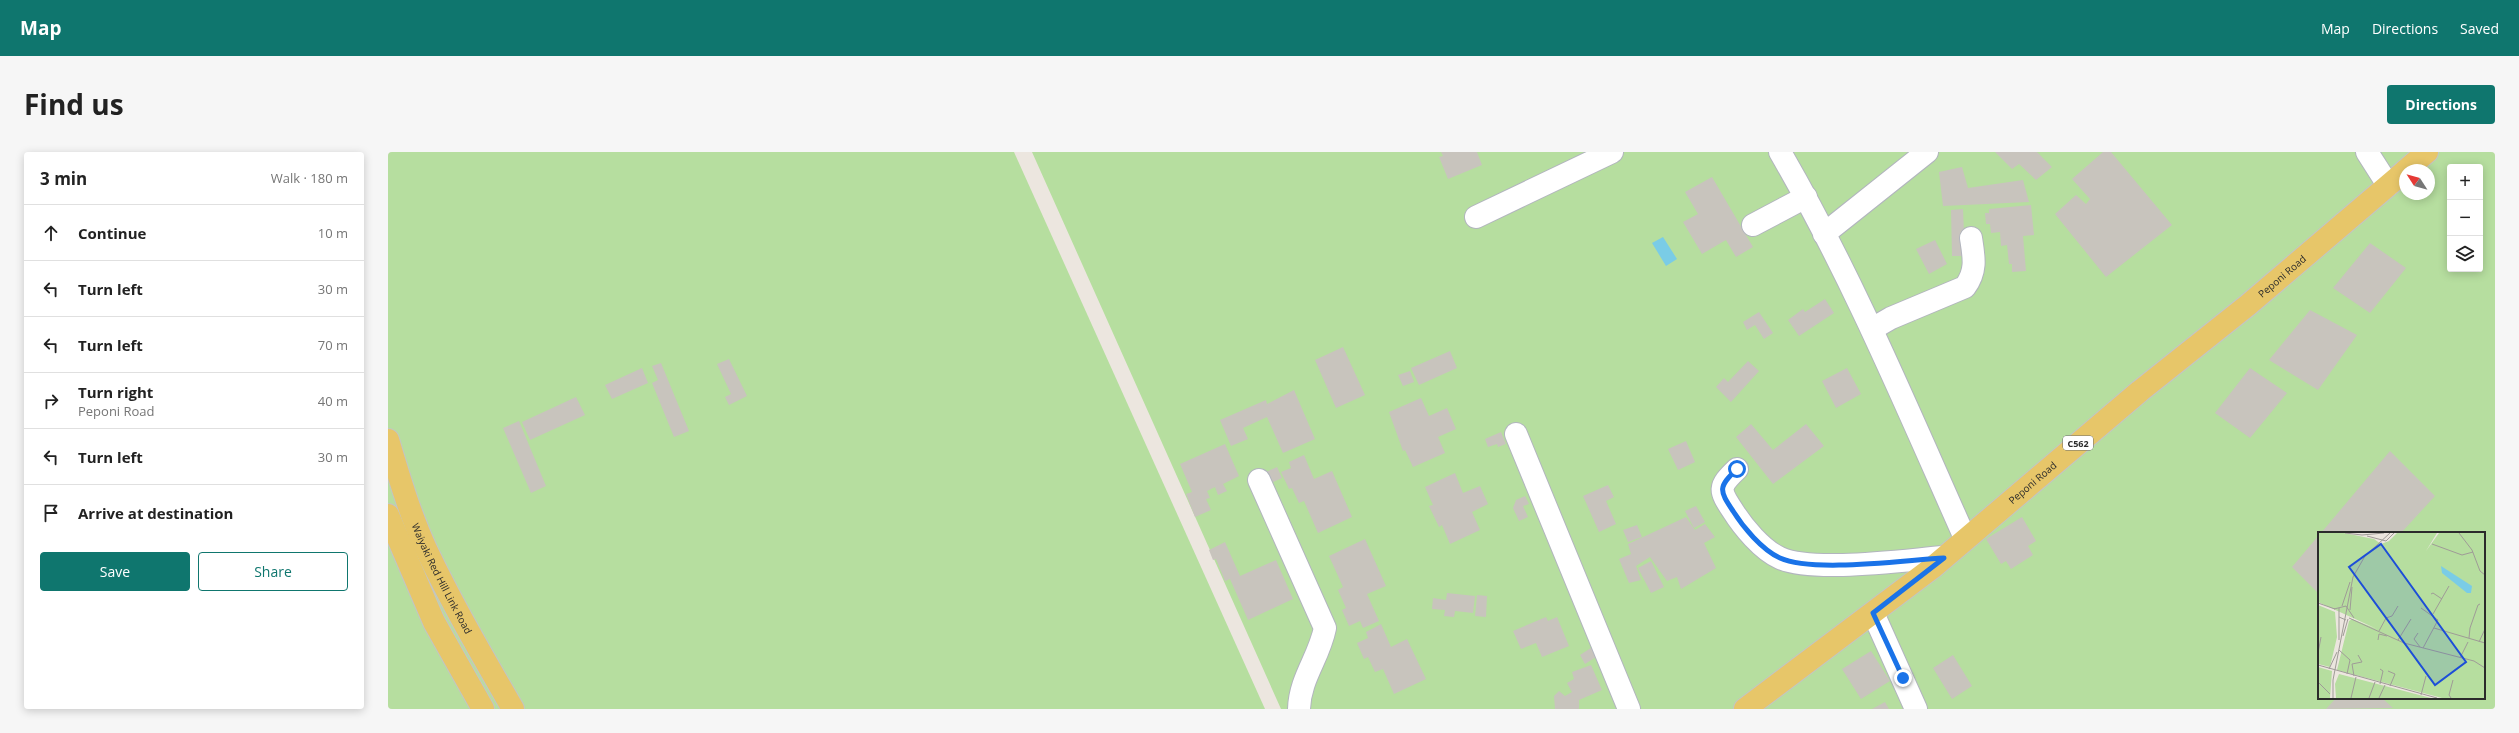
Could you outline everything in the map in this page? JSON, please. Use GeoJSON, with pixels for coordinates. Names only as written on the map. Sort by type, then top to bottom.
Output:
{"type":"FeatureCollection","features":[{"type":"Feature","properties":{"kind":"main road","name":"Peponi Road"},"geometry":{"type":"LineString","coordinates":[[2413,164],[2427,152]]}},
{"type":"Feature","properties":{"kind":"main road","name":"Peponi Road"},"geometry":{"type":"LineString","coordinates":[[1745,709],[1944,558],[1965,538],[2140,391],[2248,305],[2399,176]]}},
{"type":"Feature","properties":{"kind":"main road","name":"Waiyaki Red Hill Link Road"},"geometry":{"type":"LineString","coordinates":[[388,440],[405,497],[426,549],[474,641],[513,709]]}},
{"type":"Feature","properties":{"kind":"main road"},"geometry":{"type":"LineString","coordinates":[[388,514],[434,622],[483,709]]}},
{"type":"Feature","properties":{"kind":"street"},"geometry":{"type":"LineString","coordinates":[[1476,217],[1612,152]]}},
{"type":"Feature","properties":{"kind":"street"},"geometry":{"type":"LineString","coordinates":[[1780,152],[1806,197],[1872,329],[1965,538]]}},
{"type":"Feature","properties":{"kind":"street"},"geometry":{"type":"LineString","coordinates":[[1824,234],[1927,152]]}},
{"type":"Feature","properties":{"kind":"street"},"geometry":{"type":"LineString","coordinates":[[2367,152],[2388,185]]}},
{"type":"Feature","properties":{"kind":"street"},"geometry":{"type":"LineString","coordinates":[[1753,225],[1806,197]]}},
{"type":"Feature","properties":{"kind":"street"},"geometry":{"type":"LineString","coordinates":[[1872,329],[1891,318],[1966,287],[1972,278],[1975,264],[1971,238]]}},
{"type":"Feature","properties":{"kind":"street"},"geometry":{"type":"LineString","coordinates":[[1516,434],[1629,709]]}},
{"type":"Feature","properties":{"kind":"street"},"geometry":{"type":"LineString","coordinates":[[1737,469],[1723,482],[1721,490],[1724,498],[1735,515],[1763,546],[1780,558],[1815,566],[1944,558]]}},
{"type":"Feature","properties":{"kind":"street"},"geometry":{"type":"LineString","coordinates":[[1259,480],[1325,628],[1321,648],[1299,691],[1298,709]]}},
{"type":"Feature","properties":{"kind":"street"},"geometry":{"type":"LineString","coordinates":[[1873,613],[1916,709]]}},
{"type":"Feature","properties":{"kind":"green space"},"geometry":{"type":"Polygon","coordinates":[[[388,152],[1014,152],[1265,709],[388,709],[388,152]]]}},
{"type":"Feature","properties":{"kind":"green space"},"geometry":{"type":"Polygon","coordinates":[[[1032,152],[2495,152],[2495,709],[1281,709],[1032,152]]]}},
{"type":"Feature","properties":{"kind":"water"},"geometry":{"type":"Polygon","coordinates":[[[1663,237],[1677,259],[1666,266],[1652,243],[1663,237]]]}},
{"type":"Feature","properties":{"kind":"building"},"geometry":{"type":"Polygon","coordinates":[[[1441,152],[1477,152],[1482,165],[1448,179],[1439,157],[1443,156],[1441,152]]]}},
{"type":"Feature","properties":{"kind":"building"},"geometry":{"type":"Polygon","coordinates":[[[1995,152],[2037,152],[2052,167],[2036,180],[2019,164],[2012,169],[1995,152]]]}},
{"type":"Feature","properties":{"kind":"building"},"geometry":{"type":"Polygon","coordinates":[[[2103,152],[2111,152],[2172,225],[2106,277],[2055,214],[2076,195],[2086,204],[2090,199],[2072,179],[2103,152]]]}},
{"type":"Feature","properties":{"kind":"building"},"geometry":{"type":"Polygon","coordinates":[[[1962,167],[1968,188],[2023,180],[2029,202],[1943,206],[1939,172],[1962,167]]]}},
{"type":"Feature","properties":{"kind":"building"},"geometry":{"type":"Polygon","coordinates":[[[1712,177],[1753,247],[1736,257],[1726,240],[1702,254],[1683,222],[1698,214],[1685,192],[1712,177]]]}},
{"type":"Feature","properties":{"kind":"building"},"geometry":{"type":"Polygon","coordinates":[[[2031,205],[2034,235],[2023,236],[2026,271],[2012,272],[2012,264],[2009,264],[2007,245],[2001,246],[2000,232],[1991,233],[1990,224],[1986,224],[1985,213],[1989,213],[1989,209],[2031,205]]]}},
{"type":"Feature","properties":{"kind":"building"},"geometry":{"type":"Polygon","coordinates":[[[1963,209],[1965,256],[1952,256],[1951,210],[1963,209]]]}},
{"type":"Feature","properties":{"kind":"building"},"geometry":{"type":"Polygon","coordinates":[[[1935,240],[1947,264],[1929,274],[1916,249],[1935,240]]]}},
{"type":"Feature","properties":{"kind":"building"},"geometry":{"type":"Polygon","coordinates":[[[2370,243],[2406,268],[2370,313],[2333,288],[2370,243]]]}},
{"type":"Feature","properties":{"kind":"building"},"geometry":{"type":"Polygon","coordinates":[[[1825,299],[1834,313],[1799,336],[1788,320],[1803,309],[1805,312],[1825,299]]]}},
{"type":"Feature","properties":{"kind":"building"},"geometry":{"type":"Polygon","coordinates":[[[2310,310],[2357,335],[2318,390],[2269,360],[2310,310]]]}},
{"type":"Feature","properties":{"kind":"building"},"geometry":{"type":"Polygon","coordinates":[[[1759,312],[1773,333],[1764,339],[1755,325],[1747,330],[1743,322],[1759,312]]]}},
{"type":"Feature","properties":{"kind":"building"},"geometry":{"type":"Polygon","coordinates":[[[1343,347],[1365,395],[1336,408],[1315,360],[1343,347]]]}},
{"type":"Feature","properties":{"kind":"building"},"geometry":{"type":"Polygon","coordinates":[[[1450,351],[1457,368],[1419,385],[1411,368],[1450,351]]]}},
{"type":"Feature","properties":{"kind":"building"},"geometry":{"type":"Polygon","coordinates":[[[729,359],[747,396],[729,405],[725,397],[731,394],[717,364],[729,359]]]}},
{"type":"Feature","properties":{"kind":"building"},"geometry":{"type":"Polygon","coordinates":[[[1748,361],[1759,371],[1731,402],[1716,387],[1724,378],[1728,382],[1748,361]]]}},
{"type":"Feature","properties":{"kind":"building"},"geometry":{"type":"Polygon","coordinates":[[[661,363],[689,431],[674,437],[652,383],[658,380],[652,366],[661,363]]]}},
{"type":"Feature","properties":{"kind":"building"},"geometry":{"type":"Polygon","coordinates":[[[642,368],[648,383],[612,399],[605,385],[642,368]]]}},
{"type":"Feature","properties":{"kind":"building"},"geometry":{"type":"Polygon","coordinates":[[[1847,368],[1861,394],[1836,408],[1822,381],[1847,368]]]}},
{"type":"Feature","properties":{"kind":"building"},"geometry":{"type":"Polygon","coordinates":[[[2250,368],[2287,393],[2250,438],[2215,413],[2250,368]]]}},
{"type":"Feature","properties":{"kind":"building"},"geometry":{"type":"Polygon","coordinates":[[[1410,371],[1414,382],[1403,386],[1398,375],[1410,371]]]}},
{"type":"Feature","properties":{"kind":"building"},"geometry":{"type":"Polygon","coordinates":[[[1294,390],[1315,439],[1283,453],[1267,417],[1243,428],[1248,439],[1231,446],[1220,420],[1266,400],[1267,404],[1294,390]]]}},
{"type":"Feature","properties":{"kind":"building"},"geometry":{"type":"Polygon","coordinates":[[[576,397],[585,415],[530,440],[522,422],[576,397]]]}},
{"type":"Feature","properties":{"kind":"building"},"geometry":{"type":"Polygon","coordinates":[[[1421,398],[1429,416],[1447,408],[1456,429],[1438,437],[1445,453],[1413,467],[1405,450],[1403,451],[1389,412],[1421,398]]]}},
{"type":"Feature","properties":{"kind":"building"},"geometry":{"type":"Polygon","coordinates":[[[519,421],[546,486],[531,493],[503,428],[519,421]]]}},
{"type":"Feature","properties":{"kind":"building"},"geometry":{"type":"Polygon","coordinates":[[[1751,424],[1773,450],[1806,424],[1824,446],[1773,484],[1736,437],[1751,424]]]}},
{"type":"Feature","properties":{"kind":"building"},"geometry":{"type":"Polygon","coordinates":[[[1501,432],[1506,444],[1498,447],[1497,444],[1488,447],[1485,439],[1501,432]]]}},
{"type":"Feature","properties":{"kind":"building"},"geometry":{"type":"Polygon","coordinates":[[[1686,441],[1695,462],[1678,470],[1668,449],[1686,441]]]}},
{"type":"Feature","properties":{"kind":"building"},"geometry":{"type":"Polygon","coordinates":[[[1225,444],[1239,476],[1223,484],[1227,491],[1218,495],[1215,487],[1207,491],[1210,498],[1206,499],[1211,510],[1195,517],[1186,494],[1192,492],[1180,464],[1225,444]]]}},
{"type":"Feature","properties":{"kind":"building"},"geometry":{"type":"Polygon","coordinates":[[[2390,451],[2435,496],[2402,532],[2322,532],[2390,451]]]}},
{"type":"Feature","properties":{"kind":"building"},"geometry":{"type":"Polygon","coordinates":[[[1304,455],[1314,479],[1332,471],[1352,517],[1318,533],[1304,501],[1299,503],[1292,488],[1289,489],[1281,472],[1291,468],[1289,462],[1304,455]]]}},
{"type":"Feature","properties":{"kind":"building"},"geometry":{"type":"Polygon","coordinates":[[[1277,467],[1282,478],[1271,483],[1266,472],[1277,467]]]}},
{"type":"Feature","properties":{"kind":"building"},"geometry":{"type":"Polygon","coordinates":[[[1455,473],[1463,493],[1480,486],[1488,504],[1472,512],[1480,530],[1450,544],[1442,525],[1439,527],[1429,506],[1433,505],[1425,487],[1455,473]]]}},
{"type":"Feature","properties":{"kind":"building"},"geometry":{"type":"Polygon","coordinates":[[[1608,485],[1614,497],[1606,501],[1616,524],[1599,532],[1583,496],[1608,485]]]}},
{"type":"Feature","properties":{"kind":"building"},"geometry":{"type":"Polygon","coordinates":[[[1525,496],[1529,504],[1523,506],[1528,517],[1519,521],[1513,508],[1516,500],[1525,496]]]}},
{"type":"Feature","properties":{"kind":"building"},"geometry":{"type":"Polygon","coordinates":[[[1696,506],[1705,522],[1694,528],[1685,511],[1696,506]]]}},
{"type":"Feature","properties":{"kind":"building"},"geometry":{"type":"Polygon","coordinates":[[[1686,517],[1695,530],[1705,524],[1715,537],[1704,543],[1716,568],[1681,589],[1677,577],[1667,581],[1650,557],[1636,566],[1641,580],[1629,583],[1619,559],[1631,554],[1628,544],[1686,517]]]}},
{"type":"Feature","properties":{"kind":"building"},"geometry":{"type":"Polygon","coordinates":[[[2022,517],[2036,541],[2028,546],[2033,555],[2011,569],[2006,561],[2001,564],[1986,539],[2022,517]]]}},
{"type":"Feature","properties":{"kind":"building"},"geometry":{"type":"Polygon","coordinates":[[[1637,525],[1642,537],[1628,542],[1623,530],[1637,525]]]}},
{"type":"Feature","properties":{"kind":"building"},"geometry":{"type":"Polygon","coordinates":[[[2318,536],[2318,593],[2292,567],[2318,536]]]}},
{"type":"Feature","properties":{"kind":"building"},"geometry":{"type":"Polygon","coordinates":[[[1365,539],[1386,586],[1367,594],[1379,621],[1363,628],[1360,621],[1349,626],[1342,610],[1346,608],[1338,590],[1343,587],[1329,556],[1365,539]]]}},
{"type":"Feature","properties":{"kind":"building"},"geometry":{"type":"Polygon","coordinates":[[[1225,542],[1240,576],[1276,560],[1293,599],[1248,620],[1230,579],[1225,581],[1216,559],[1213,560],[1209,550],[1225,542]]]}},
{"type":"Feature","properties":{"kind":"building"},"geometry":{"type":"Polygon","coordinates":[[[1651,561],[1664,587],[1651,593],[1638,568],[1651,561]]]}},
{"type":"Feature","properties":{"kind":"building"},"geometry":{"type":"Polygon","coordinates":[[[1447,593],[1475,596],[1473,613],[1455,611],[1454,617],[1444,616],[1445,610],[1432,609],[1433,598],[1446,600],[1447,593]]]}},
{"type":"Feature","properties":{"kind":"building"},"geometry":{"type":"Polygon","coordinates":[[[1477,595],[1487,596],[1486,617],[1475,616],[1477,595]]]}},
{"type":"Feature","properties":{"kind":"building"},"geometry":{"type":"Polygon","coordinates":[[[1546,617],[1548,621],[1557,617],[1569,646],[1542,657],[1536,643],[1521,649],[1513,631],[1546,617]]]}},
{"type":"Feature","properties":{"kind":"building"},"geometry":{"type":"Polygon","coordinates":[[[1381,624],[1391,647],[1407,639],[1426,679],[1394,694],[1383,669],[1375,672],[1368,657],[1364,659],[1357,643],[1368,638],[1366,632],[1381,624]]]}},
{"type":"Feature","properties":{"kind":"building"},"geometry":{"type":"Polygon","coordinates":[[[1597,644],[1602,653],[1585,664],[1580,655],[1597,644]]]}},
{"type":"Feature","properties":{"kind":"building"},"geometry":{"type":"Polygon","coordinates":[[[1871,651],[1890,681],[1861,699],[1842,669],[1871,651]]]}},
{"type":"Feature","properties":{"kind":"building"},"geometry":{"type":"Polygon","coordinates":[[[1953,655],[1972,686],[1952,699],[1933,668],[1953,655]]]}},
{"type":"Feature","properties":{"kind":"building"},"geometry":{"type":"Polygon","coordinates":[[[1591,665],[1602,690],[1579,700],[1579,709],[1555,709],[1554,696],[1559,691],[1565,696],[1572,692],[1567,683],[1574,679],[1572,672],[1591,665]]]}},
{"type":"Feature","properties":{"kind":"building"},"geometry":{"type":"Polygon","coordinates":[[[2335,699],[2383,699],[2393,708],[2326,709],[2335,699]]]}},
{"type":"Feature","properties":{"kind":"building"},"geometry":{"type":"Polygon","coordinates":[[[1885,702],[1889,709],[1872,709],[1885,702]]]}},
{"type":"Feature","properties":{"kind":"route"},"geometry":{"type":"LineString","coordinates":[[1737,469],[1723,482],[1721,490],[1724,498],[1735,515],[1763,546],[1780,558],[1815,566],[1944,558],[1873,613],[1903,678]]}}]}
